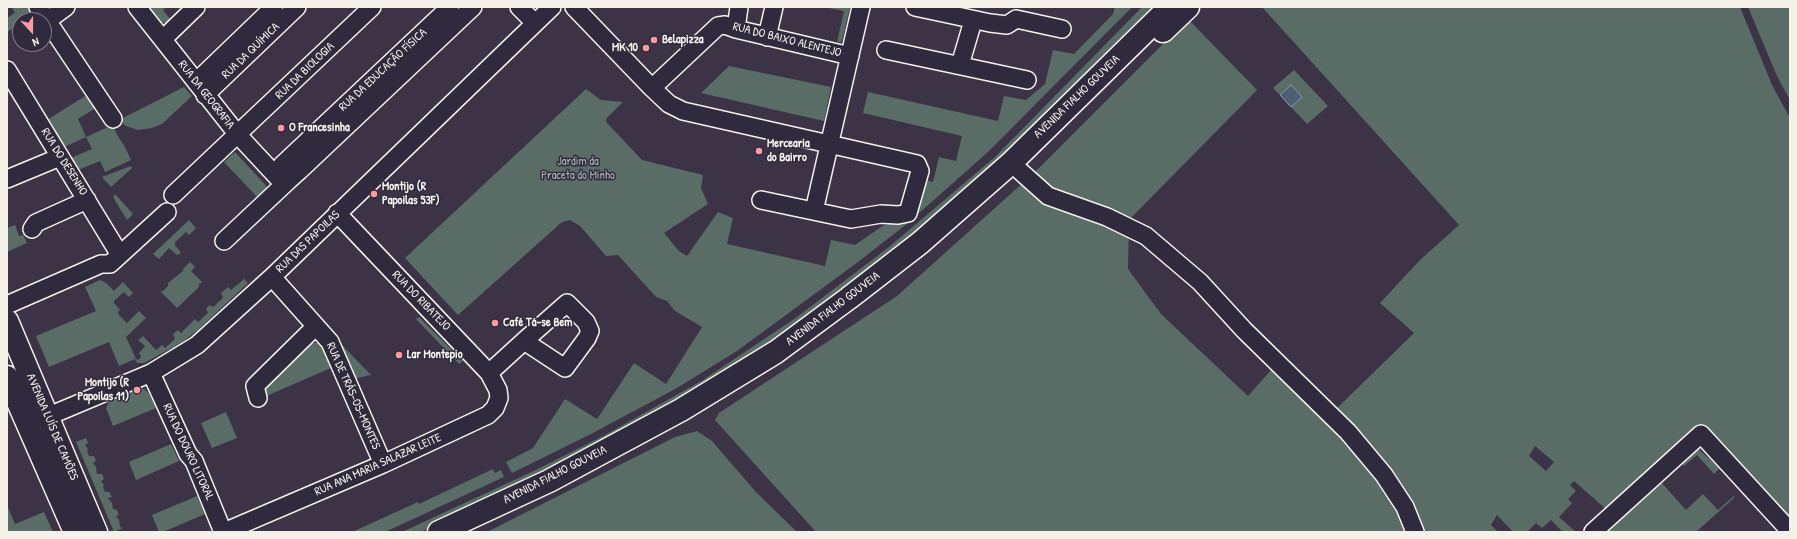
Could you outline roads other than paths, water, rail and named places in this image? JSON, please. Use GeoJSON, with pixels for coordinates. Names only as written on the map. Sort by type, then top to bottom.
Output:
{"type":"FeatureCollection","features":[{"type":"Feature","properties":{"kind":"main road","name":"AVENIDA FIALHO GOUVEIA"},"geometry":{"type":"LineString","coordinates":[[439,532],[577,466],[681,410],[776,352],[920,243],[1011,163],[1170,7]]}},
{"type":"Feature","properties":{"kind":"main road","name":"AVENIDA FIALHO GOUVEIA"},"geometry":{"type":"LineString","coordinates":[[466,532],[559,488],[647,442],[730,394],[798,349],[872,295],[946,235],[1020,171],[1188,7]]}},
{"type":"Feature","properties":{"kind":"main road","name":"AVENIDA LUÍS DE CAMÕES"},"geometry":{"type":"LineString","coordinates":[[7,321],[74,532]]}},
{"type":"Feature","properties":{"kind":"main road","name":"AVENIDA LUÍS DE CAMÕES"},"geometry":{"type":"LineString","coordinates":[[7,377],[38,421],[96,532]]}},
{"type":"Feature","properties":{"kind":"street"},"geometry":{"type":"LineString","coordinates":[[50,12],[66,7]]}},
{"type":"Feature","properties":{"kind":"street","name":"RUA DA GEOGRAFIA"},"geometry":{"type":"LineString","coordinates":[[137,7],[238,135],[284,180]]}},
{"type":"Feature","properties":{"kind":"street"},"geometry":{"type":"LineString","coordinates":[[162,39],[196,7]]}},
{"type":"Feature","properties":{"kind":"street"},"geometry":{"type":"LineString","coordinates":[[200,88],[274,7]]}},
{"type":"Feature","properties":{"kind":"street","name":"RUA DA QUÍMICA"},"geometry":{"type":"LineString","coordinates":[[200,88],[297,7]]}},
{"type":"Feature","properties":{"kind":"street","name":"RUA DA BIOLOGIA"},"geometry":{"type":"LineString","coordinates":[[173,195],[372,7]]}},
{"type":"Feature","properties":{"kind":"street","name":"RUA DA EDUCAÇÃO FÍSICA"},"geometry":{"type":"LineString","coordinates":[[388,77],[450,7]]}},
{"type":"Feature","properties":{"kind":"street","name":"RUA DA EDUCAÇÃO FÍSICA"},"geometry":{"type":"LineString","coordinates":[[224,241],[271,197],[284,180],[278,171],[282,165],[473,7]]}},
{"type":"Feature","properties":{"kind":"street"},"geometry":{"type":"LineString","coordinates":[[519,7],[535,23]]}},
{"type":"Feature","properties":{"kind":"street","name":"RUA DAS PAPOILAS"},"geometry":{"type":"LineString","coordinates":[[38,421],[151,373],[197,345],[272,277],[552,7]]}},
{"type":"Feature","properties":{"kind":"street"},"geometry":{"type":"LineString","coordinates":[[574,7],[652,88],[670,104],[683,111],[917,164],[920,171],[908,212],[898,215],[881,214],[851,219],[761,200]]}},
{"type":"Feature","properties":{"kind":"street"},"geometry":{"type":"LineString","coordinates":[[736,29],[739,7]]}},
{"type":"Feature","properties":{"kind":"street"},"geometry":{"type":"LineString","coordinates":[[767,37],[774,7]]}},
{"type":"Feature","properties":{"kind":"street"},"geometry":{"type":"LineString","coordinates":[[814,211],[861,7]]}},
{"type":"Feature","properties":{"kind":"street"},"geometry":{"type":"LineString","coordinates":[[915,7],[973,21],[1006,25],[1017,13],[1062,29]]}},
{"type":"Feature","properties":{"kind":"street"},"geometry":{"type":"LineString","coordinates":[[960,65],[973,21]]}},
{"type":"Feature","properties":{"kind":"street","name":"RUA DO BAIXO ALENTEJO"},"geometry":{"type":"LineString","coordinates":[[652,88],[718,26],[725,25],[767,37],[850,56]]}},
{"type":"Feature","properties":{"kind":"street"},"geometry":{"type":"LineString","coordinates":[[52,27],[114,119]]}},
{"type":"Feature","properties":{"kind":"street"},"geometry":{"type":"LineString","coordinates":[[886,50],[1027,80]]}},
{"type":"Feature","properties":{"kind":"street","name":"RUA DO DESENHO"},"geometry":{"type":"LineString","coordinates":[[7,70],[120,255]]}},
{"type":"Feature","properties":{"kind":"street"},"geometry":{"type":"LineString","coordinates":[[7,179],[60,157]]}},
{"type":"Feature","properties":{"kind":"street"},"geometry":{"type":"LineString","coordinates":[[1020,171],[1048,196],[1107,217],[1146,236],[1200,282],[1244,330],[1348,432],[1384,475],[1406,507],[1416,532]]}},
{"type":"Feature","properties":{"kind":"street"},"geometry":{"type":"LineString","coordinates":[[32,229],[36,223],[87,200]]}},
{"type":"Feature","properties":{"kind":"street"},"geometry":{"type":"LineString","coordinates":[[7,305],[101,264],[110,264],[167,212]]}},
{"type":"Feature","properties":{"kind":"street","name":"RUA DO RIBATEJO"},"geometry":{"type":"LineString","coordinates":[[337,213],[489,373]]}},
{"type":"Feature","properties":{"kind":"street","name":"RUA DE TRÁS-OS-MONTES"},"geometry":{"type":"LineString","coordinates":[[272,277],[330,342],[383,464]]}},
{"type":"Feature","properties":{"kind":"street"},"geometry":{"type":"LineString","coordinates":[[258,398],[255,386],[316,326]]}},
{"type":"Feature","properties":{"kind":"street"},"geometry":{"type":"LineString","coordinates":[[489,373],[524,341]]}},
{"type":"Feature","properties":{"kind":"street","name":"RUA DO DOURO LITORAL"},"geometry":{"type":"LineString","coordinates":[[151,373],[188,454],[194,461],[223,532]]}},
{"type":"Feature","properties":{"kind":"street","name":"RUA ANA MARIA SALAZAR LEITE"},"geometry":{"type":"LineString","coordinates":[[223,532],[383,464],[488,415],[495,408],[498,398],[498,390],[489,373]]}},
{"type":"Feature","properties":{"kind":"street"},"geometry":{"type":"LineString","coordinates":[[1593,532],[1701,434],[1790,531]]}},
{"type":"Feature","properties":{"kind":"water"},"geometry":{"type":"Polygon","coordinates":[[[1291,85],[1302,97],[1291,107],[1280,95],[1291,85]]]}},
{"type":"Feature","properties":{"kind":"place","name":"Belapizza"},"geometry":{"type":"Point","coordinates":[654,40]}},
{"type":"Feature","properties":{"kind":"place","name":"MK 10"},"geometry":{"type":"Point","coordinates":[646,48]}},
{"type":"Feature","properties":{"kind":"place","name":"O Francesinha"},"geometry":{"type":"Point","coordinates":[281,128]}},
{"type":"Feature","properties":{"kind":"place","name":"Mercearia do Bairro"},"geometry":{"type":"Point","coordinates":[759,151]}},
{"type":"Feature","properties":{"kind":"place","name":"Montijo (R Papoilas 53F)"},"geometry":{"type":"Point","coordinates":[374,194]}},
{"type":"Feature","properties":{"kind":"place","name":"Café Tá-se Bem"},"geometry":{"type":"Point","coordinates":[495,323]}},
{"type":"Feature","properties":{"kind":"place","name":"Lar Montepio"},"geometry":{"type":"Point","coordinates":[399,355]}},
{"type":"Feature","properties":{"kind":"place","name":"Montijo (R Papoilas 11)"},"geometry":{"type":"Point","coordinates":[137,390]}},
{"type":"Feature","properties":{"kind":"park label","name":"Jardim da Praceta do Minho"},"geometry":{"type":"Point","coordinates":[578,169]}}]}
